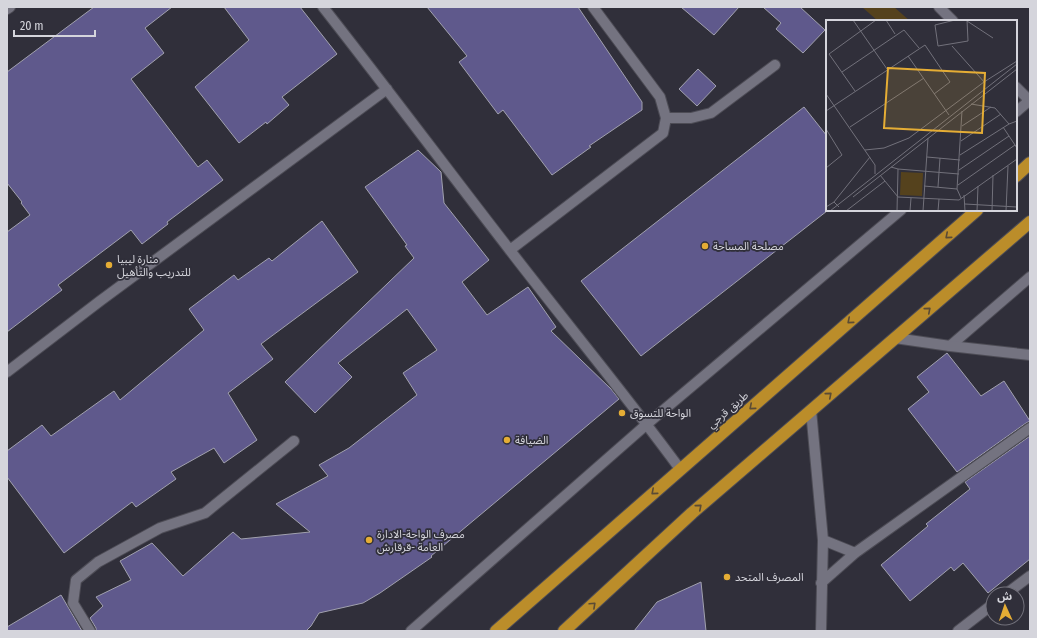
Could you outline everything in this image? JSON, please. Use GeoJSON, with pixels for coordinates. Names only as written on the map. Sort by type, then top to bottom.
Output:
{"type":"FeatureCollection","features":[{"type":"Feature","properties":{"kind":"highway"},"geometry":{"type":"LineString","coordinates":[[1017,175],[1030,163]]}},
{"type":"Feature","properties":{"kind":"highway","name":"طريق قرجي"},"geometry":{"type":"LineString","coordinates":[[496,631],[976,211]]}},
{"type":"Feature","properties":{"kind":"highway"},"geometry":{"type":"LineString","coordinates":[[564,631],[692,513],[1030,222]]}},
{"type":"Feature","properties":{"kind":"street"},"geometry":{"type":"LineString","coordinates":[[323,7],[388,89],[510,250],[647,424],[680,470]]}},
{"type":"Feature","properties":{"kind":"street"},"geometry":{"type":"LineString","coordinates":[[510,250],[663,133],[666,118],[660,97],[593,7]]}},
{"type":"Feature","properties":{"kind":"street"},"geometry":{"type":"LineString","coordinates":[[939,7],[952,20]]}},
{"type":"Feature","properties":{"kind":"street"},"geometry":{"type":"LineString","coordinates":[[666,118],[691,118],[711,113],[774,65]]}},
{"type":"Feature","properties":{"kind":"street"},"geometry":{"type":"LineString","coordinates":[[1017,88],[1030,101],[1017,111]]}},
{"type":"Feature","properties":{"kind":"street"},"geometry":{"type":"LineString","coordinates":[[7,372],[388,89]]}},
{"type":"Feature","properties":{"kind":"street"},"geometry":{"type":"LineString","coordinates":[[411,631],[647,424],[899,211]]}},
{"type":"Feature","properties":{"kind":"street"},"geometry":{"type":"LineString","coordinates":[[950,346],[1030,277]]}},
{"type":"Feature","properties":{"kind":"street"},"geometry":{"type":"LineString","coordinates":[[895,338],[1030,355]]}},
{"type":"Feature","properties":{"kind":"street"},"geometry":{"type":"LineString","coordinates":[[811,410],[823,540],[821,631]]}},
{"type":"Feature","properties":{"kind":"street"},"geometry":{"type":"LineString","coordinates":[[821,583],[855,553],[1030,428]]}},
{"type":"Feature","properties":{"kind":"street"},"geometry":{"type":"LineString","coordinates":[[90,631],[73,603],[76,580],[98,562],[160,528],[205,513],[294,441]]}},
{"type":"Feature","properties":{"kind":"street"},"geometry":{"type":"LineString","coordinates":[[823,540],[855,553]]}},
{"type":"Feature","properties":{"kind":"street"},"geometry":{"type":"LineString","coordinates":[[1017,586],[1030,576]]}},
{"type":"Feature","properties":{"kind":"street"},"geometry":{"type":"LineString","coordinates":[[958,631],[985,610]]}},
{"type":"Feature","properties":{"kind":"shaded area"},"geometry":{"type":"Polygon","coordinates":[[[862,7],[894,7],[909,20],[877,20],[862,7]]]}},
{"type":"Feature","properties":{"kind":"building"},"geometry":{"type":"Polygon","coordinates":[[[94,7],[172,7],[145,28],[164,53],[131,79],[198,167],[207,160],[223,180],[167,222],[168,224],[142,244],[131,230],[58,285],[62,290],[7,332],[7,232],[30,215],[7,183],[7,72],[94,7]]]}},
{"type":"Feature","properties":{"kind":"building"},"geometry":{"type":"Polygon","coordinates":[[[224,7],[300,7],[337,54],[282,97],[289,105],[267,124],[266,122],[239,143],[195,87],[249,40],[224,7]]]}},
{"type":"Feature","properties":{"kind":"building"},"geometry":{"type":"Polygon","coordinates":[[[427,7],[578,7],[642,102],[642,110],[589,146],[591,147],[552,175],[503,110],[498,114],[459,62],[467,56],[427,7]]]}},
{"type":"Feature","properties":{"kind":"building"},"geometry":{"type":"Polygon","coordinates":[[[681,7],[739,7],[714,35],[681,7]]]}},
{"type":"Feature","properties":{"kind":"building"},"geometry":{"type":"Polygon","coordinates":[[[763,7],[800,7],[825,30],[803,53],[776,29],[781,23],[763,7]]]}},
{"type":"Feature","properties":{"kind":"building"},"geometry":{"type":"Polygon","coordinates":[[[698,69],[716,86],[697,106],[679,89],[698,69]]]}},
{"type":"Feature","properties":{"kind":"building","name":"مصلحة المساحة"},"geometry":{"type":"Polygon","coordinates":[[[804,107],[826,135],[827,211],[641,356],[581,281],[804,107]]]}},
{"type":"Feature","properties":{"kind":"building"},"geometry":{"type":"Polygon","coordinates":[[[418,150],[441,172],[444,203],[489,260],[462,282],[487,315],[528,287],[556,327],[551,331],[611,389],[619,399],[431,556],[432,557],[363,603],[319,613],[306,631],[96,631],[96,628],[90,618],[103,606],[96,597],[131,580],[120,561],[152,543],[183,576],[233,532],[241,539],[310,532],[276,504],[328,476],[319,465],[349,448],[417,395],[403,373],[437,350],[407,309],[338,363],[352,377],[315,413],[285,382],[414,258],[405,246],[407,245],[365,187],[418,150]]]}},
{"type":"Feature","properties":{"kind":"building"},"geometry":{"type":"Polygon","coordinates":[[[322,221],[358,272],[261,344],[273,359],[228,393],[257,440],[224,463],[214,448],[171,472],[176,479],[136,507],[132,502],[64,553],[7,477],[7,451],[42,425],[51,436],[114,391],[120,400],[204,330],[189,309],[234,275],[238,280],[269,258],[272,261],[322,221]]]}},
{"type":"Feature","properties":{"kind":"building"},"geometry":{"type":"Polygon","coordinates":[[[947,353],[981,396],[1004,381],[1030,421],[957,472],[908,409],[929,392],[917,377],[947,353]]]}},
{"type":"Feature","properties":{"kind":"building"},"geometry":{"type":"Polygon","coordinates":[[[1030,436],[1030,559],[997,586],[985,586],[985,589],[963,563],[954,571],[951,567],[910,601],[881,565],[928,526],[926,524],[970,489],[965,482],[1030,436]]]}},
{"type":"Feature","properties":{"kind":"building"},"geometry":{"type":"Polygon","coordinates":[[[701,582],[706,631],[634,631],[657,602],[701,582]]]}},
{"type":"Feature","properties":{"kind":"building"},"geometry":{"type":"Polygon","coordinates":[[[61,595],[82,631],[7,631],[7,627],[61,595]]]}},
{"type":"Feature","properties":{"kind":"place","name":"مصلحة المساحة"},"geometry":{"type":"Point","coordinates":[705,246]}},
{"type":"Feature","properties":{"kind":"place","name":"منارة ليبيا للتدريب والتأهيل"},"geometry":{"type":"Point","coordinates":[109,265]}},
{"type":"Feature","properties":{"kind":"place","name":"الواحة للتسوق"},"geometry":{"type":"Point","coordinates":[622,413]}},
{"type":"Feature","properties":{"kind":"place","name":"الضيافة"},"geometry":{"type":"Point","coordinates":[507,440]}},
{"type":"Feature","properties":{"kind":"place","name":"مصرف الواحة-الادارة العامة -قرقارش"},"geometry":{"type":"Point","coordinates":[369,540]}},
{"type":"Feature","properties":{"kind":"place","name":"المصرف المتحد"},"geometry":{"type":"Point","coordinates":[727,577]}}]}
